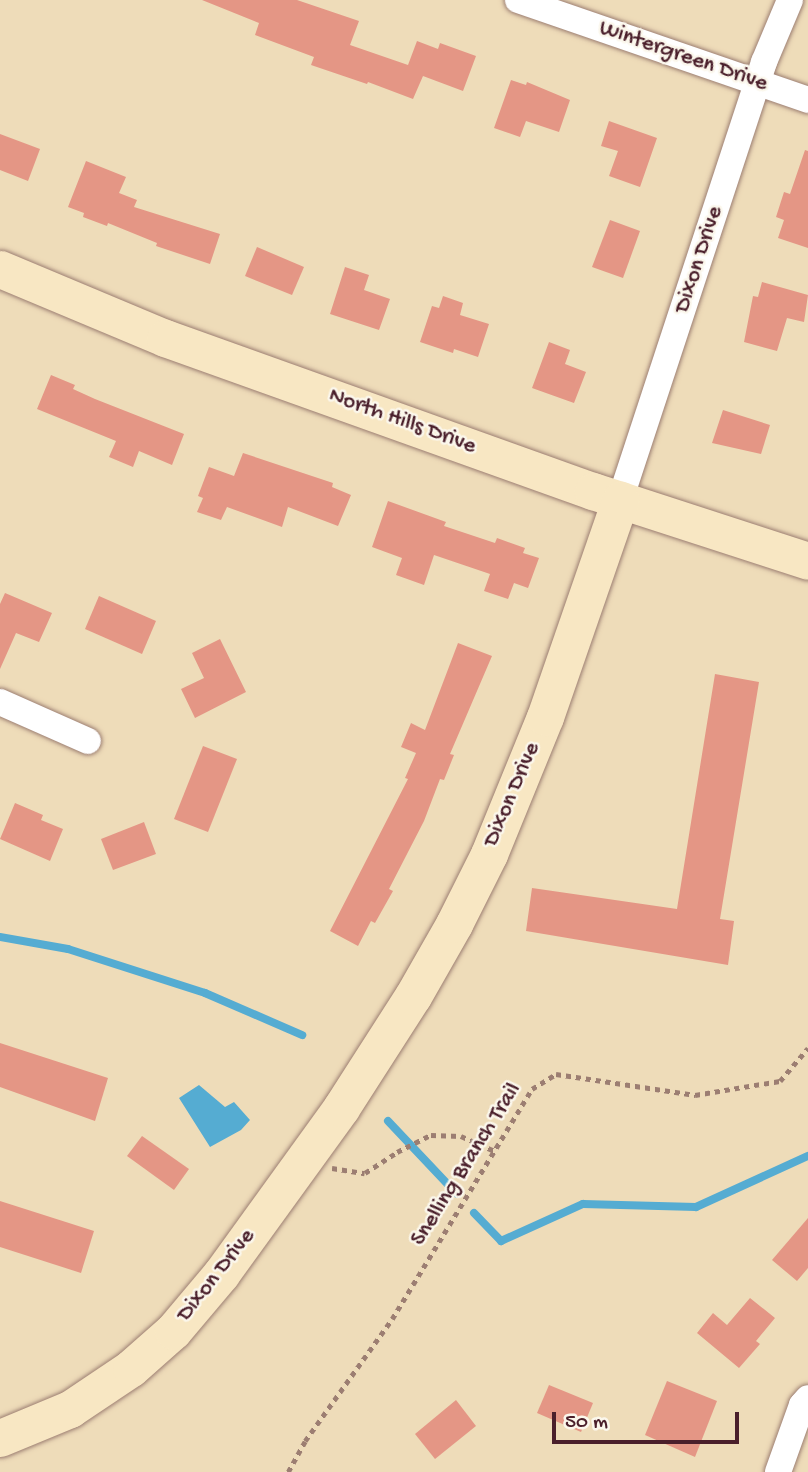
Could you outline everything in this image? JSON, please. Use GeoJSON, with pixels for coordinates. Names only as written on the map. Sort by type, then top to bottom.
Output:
{"type":"FeatureCollection","features":[{"type":"Feature","properties":{"kind":"street","name":"Wintergreen Drive"},"geometry":{"type":"LineString","coordinates":[[518,0],[808,100]]}},
{"type":"Feature","properties":{"kind":"street","name":"Dixon Drive"},"geometry":{"type":"LineString","coordinates":[[0,1438],[70,1409],[131,1368],[173,1331],[203,1298],[309,1154],[413,996],[454,924],[489,854],[545,717],[758,82],[790,0]]}},
{"type":"Feature","properties":{"kind":"street","name":"North Hills Drive"},"geometry":{"type":"LineString","coordinates":[[0,269],[165,338],[620,500],[808,561]]}},
{"type":"Feature","properties":{"kind":"street"},"geometry":{"type":"LineString","coordinates":[[0,702],[88,741]]}},
{"type":"Feature","properties":{"kind":"street"},"geometry":{"type":"LineString","coordinates":[[778,1472],[802,1405],[808,1398]]}},
{"type":"Feature","properties":{"kind":"path","name":"Snelling Branch Trail"},"geometry":{"type":"LineString","coordinates":[[288,1472],[305,1441],[392,1319],[532,1089],[556,1074],[695,1095],[780,1082],[808,1048]]}},
{"type":"Feature","properties":{"kind":"path"},"geometry":{"type":"LineString","coordinates":[[309,1154],[337,1171],[365,1173],[397,1152],[431,1135],[461,1136],[494,1151]]}},
{"type":"Feature","properties":{"kind":"water"},"geometry":{"type":"Polygon","coordinates":[[[199,1085],[225,1107],[234,1102],[250,1120],[241,1130],[210,1147],[179,1098],[199,1085]]]}},
{"type":"Feature","properties":{"kind":"building"},"geometry":{"type":"Polygon","coordinates":[[[202,0],[297,0],[359,21],[350,45],[408,65],[417,41],[438,49],[440,43],[476,56],[463,91],[423,76],[413,99],[311,65],[314,57],[255,35],[259,23],[202,0]]]}},
{"type":"Feature","properties":{"kind":"building"},"geometry":{"type":"Polygon","coordinates":[[[511,80],[526,85],[527,82],[570,100],[559,132],[526,121],[520,137],[494,128],[511,80]]]}},
{"type":"Feature","properties":{"kind":"building"},"geometry":{"type":"Polygon","coordinates":[[[609,121],[657,138],[640,187],[609,176],[618,151],[601,146],[609,121]]]}},
{"type":"Feature","properties":{"kind":"building"},"geometry":{"type":"Polygon","coordinates":[[[0,134],[40,149],[28,181],[0,170],[0,134]]]}},
{"type":"Feature","properties":{"kind":"building"},"geometry":{"type":"Polygon","coordinates":[[[805,150],[808,151],[808,248],[778,238],[784,220],[776,217],[784,192],[790,194],[805,150]]]}},
{"type":"Feature","properties":{"kind":"building"},"geometry":{"type":"Polygon","coordinates":[[[86,161],[126,177],[119,193],[137,200],[134,207],[220,234],[210,264],[156,246],[157,243],[108,223],[107,226],[83,217],[84,213],[68,207],[86,161]]]}},
{"type":"Feature","properties":{"kind":"building"},"geometry":{"type":"Polygon","coordinates":[[[610,220],[640,231],[623,278],[592,267],[610,220]]]}},
{"type":"Feature","properties":{"kind":"building"},"geometry":{"type":"Polygon","coordinates":[[[257,247],[304,267],[292,295],[245,276],[257,247]]]}},
{"type":"Feature","properties":{"kind":"building"},"geometry":{"type":"Polygon","coordinates":[[[345,267],[369,275],[364,290],[390,299],[379,330],[330,314],[345,267]]]}},
{"type":"Feature","properties":{"kind":"building"},"geometry":{"type":"Polygon","coordinates":[[[762,282],[808,295],[804,322],[787,318],[777,351],[744,342],[753,296],[758,297],[762,282]]]}},
{"type":"Feature","properties":{"kind":"building"},"geometry":{"type":"Polygon","coordinates":[[[443,296],[463,303],[460,315],[489,324],[478,357],[454,349],[453,353],[420,342],[432,306],[439,308],[443,296]]]}},
{"type":"Feature","properties":{"kind":"building"},"geometry":{"type":"Polygon","coordinates":[[[549,342],[570,350],[565,364],[586,372],[574,403],[532,388],[549,342]]]}},
{"type":"Feature","properties":{"kind":"building"},"geometry":{"type":"Polygon","coordinates":[[[51,375],[75,385],[73,389],[95,399],[184,434],[172,465],[139,451],[133,467],[109,457],[116,441],[37,409],[51,375]]]}},
{"type":"Feature","properties":{"kind":"building"},"geometry":{"type":"Polygon","coordinates":[[[723,410],[770,425],[761,454],[712,443],[723,410]]]}},
{"type":"Feature","properties":{"kind":"building"},"geometry":{"type":"Polygon","coordinates":[[[243,453],[333,483],[332,487],[351,495],[338,526],[288,507],[282,527],[227,507],[221,520],[197,512],[203,498],[198,496],[209,467],[234,476],[243,453]]]}},
{"type":"Feature","properties":{"kind":"building"},"geometry":{"type":"Polygon","coordinates":[[[388,501],[446,522],[444,526],[495,543],[497,538],[525,548],[523,553],[539,558],[528,588],[514,583],[508,599],[484,591],[490,574],[434,555],[424,585],[396,575],[402,558],[372,547],[388,501]]]}},
{"type":"Feature","properties":{"kind":"building"},"geometry":{"type":"Polygon","coordinates":[[[5,593],[52,613],[39,642],[16,633],[0,669],[0,604],[5,593]]]}},
{"type":"Feature","properties":{"kind":"building"},"geometry":{"type":"Polygon","coordinates":[[[99,596],[156,621],[142,654],[85,629],[99,596]]]}},
{"type":"Feature","properties":{"kind":"building"},"geometry":{"type":"Polygon","coordinates":[[[220,639],[246,692],[195,718],[181,689],[204,678],[192,653],[220,639]]]}},
{"type":"Feature","properties":{"kind":"building"},"geometry":{"type":"Polygon","coordinates":[[[458,643],[492,656],[450,754],[454,755],[444,780],[440,779],[424,821],[389,889],[393,891],[375,923],[371,921],[358,946],[330,931],[408,779],[405,778],[416,753],[401,747],[411,723],[425,730],[458,643]]]}},
{"type":"Feature","properties":{"kind":"building"},"geometry":{"type":"Polygon","coordinates":[[[715,674],[759,682],[720,919],[734,921],[728,965],[526,931],[532,888],[677,909],[715,674]]]}},
{"type":"Feature","properties":{"kind":"building"},"geometry":{"type":"Polygon","coordinates":[[[203,746],[237,759],[208,832],[174,819],[203,746]]]}},
{"type":"Feature","properties":{"kind":"building"},"geometry":{"type":"Polygon","coordinates":[[[15,803],[43,815],[41,820],[63,829],[50,861],[0,839],[15,803]]]}},
{"type":"Feature","properties":{"kind":"building"},"geometry":{"type":"Polygon","coordinates":[[[144,822],[156,854],[113,870],[101,839],[144,822]]]}},
{"type":"Feature","properties":{"kind":"building"},"geometry":{"type":"Polygon","coordinates":[[[0,1043],[108,1078],[95,1121],[0,1087],[0,1043]]]}},
{"type":"Feature","properties":{"kind":"building"},"geometry":{"type":"Polygon","coordinates":[[[142,1136],[189,1169],[174,1190],[127,1156],[142,1136]]]}},
{"type":"Feature","properties":{"kind":"building"},"geometry":{"type":"Polygon","coordinates":[[[0,1201],[94,1231],[81,1273],[0,1247],[0,1201]]]}},
{"type":"Feature","properties":{"kind":"building"},"geometry":{"type":"Polygon","coordinates":[[[808,1218],[808,1268],[797,1281],[772,1260],[808,1218]]]}},
{"type":"Feature","properties":{"kind":"building"},"geometry":{"type":"Polygon","coordinates":[[[750,1298],[775,1318],[756,1341],[760,1344],[739,1368],[697,1333],[713,1313],[727,1325],[750,1298]]]}},
{"type":"Feature","properties":{"kind":"building"},"geometry":{"type":"Polygon","coordinates":[[[667,1381],[717,1401],[695,1457],[645,1435],[667,1381]]]}},
{"type":"Feature","properties":{"kind":"building"},"geometry":{"type":"Polygon","coordinates":[[[549,1385],[593,1403],[581,1432],[537,1413],[549,1385]]]}},
{"type":"Feature","properties":{"kind":"building"},"geometry":{"type":"Polygon","coordinates":[[[456,1400],[476,1426],[435,1459],[415,1434],[456,1400]]]}},
{"type":"Feature","properties":{"kind":"waterway"},"geometry":{"type":"LineString","coordinates":[[0,937],[68,949],[205,993],[302,1035]]}},
{"type":"Feature","properties":{"kind":"waterway"},"geometry":{"type":"LineString","coordinates":[[388,1121],[457,1194]]}},
{"type":"Feature","properties":{"kind":"waterway"},"geometry":{"type":"LineString","coordinates":[[474,1213],[501,1241],[583,1204],[696,1207],[808,1156]]}}]}
